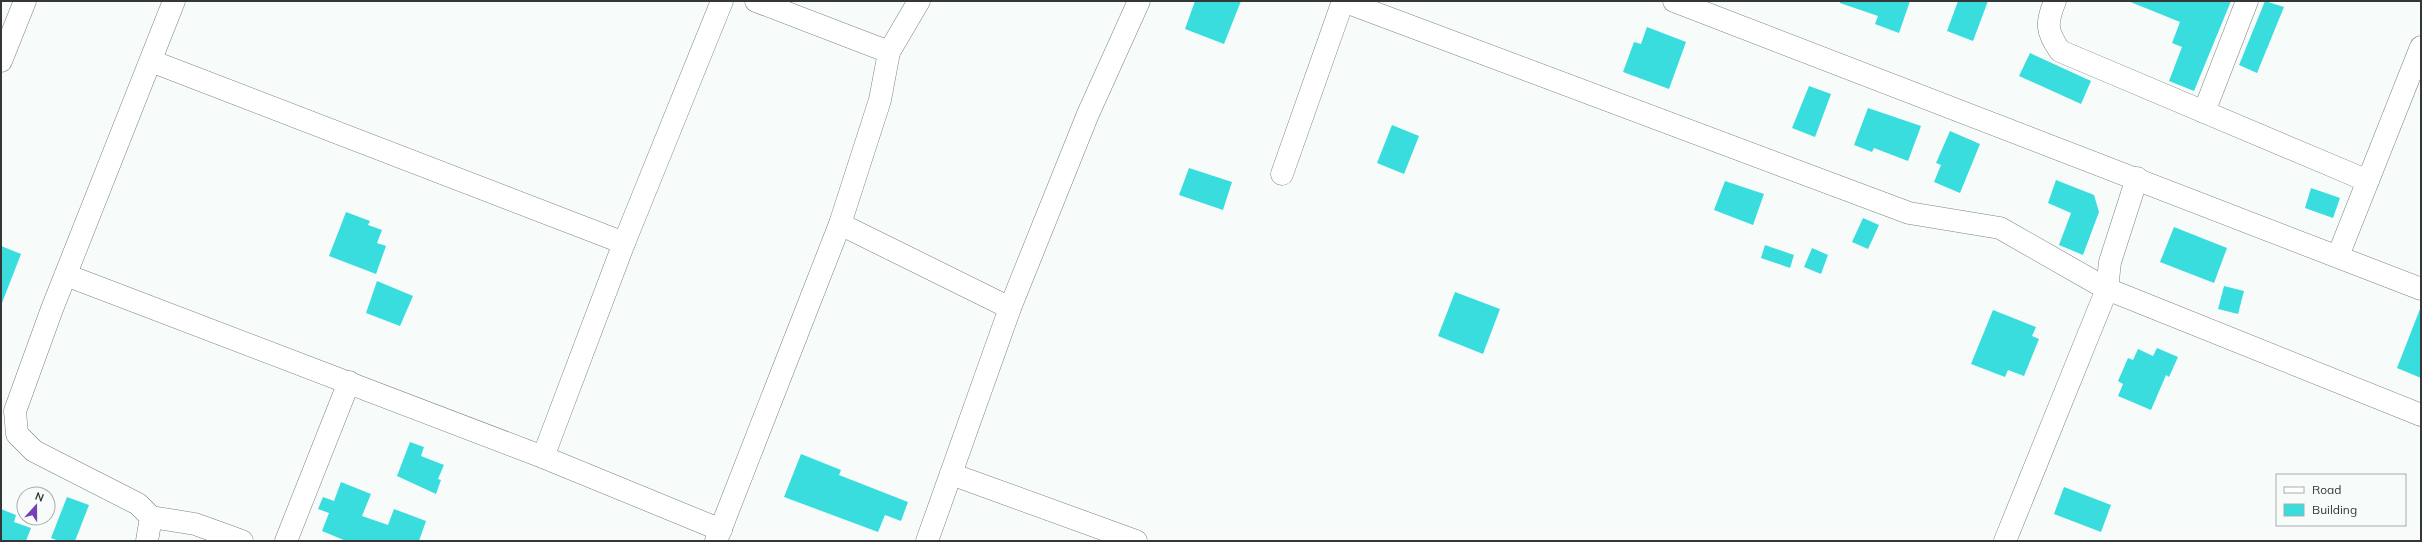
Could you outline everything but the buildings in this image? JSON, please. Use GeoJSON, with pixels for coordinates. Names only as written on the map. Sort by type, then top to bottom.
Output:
{"type":"FeatureCollection","features":[{"type":"Feature","properties":{"kind":"street"},"geometry":{"type":"LineString","coordinates":[[1,61],[25,1]]}},
{"type":"Feature","properties":{"kind":"street"},"geometry":{"type":"LineString","coordinates":[[174,1],[52,309],[15,411],[17,434],[34,451],[138,504],[151,517],[195,524],[242,541]]}},
{"type":"Feature","properties":{"kind":"street"},"geometry":{"type":"LineString","coordinates":[[543,457],[624,243],[722,1]]}},
{"type":"Feature","properties":{"kind":"street"},"geometry":{"type":"LineString","coordinates":[[756,1],[889,52]]}},
{"type":"Feature","properties":{"kind":"street"},"geometry":{"type":"LineString","coordinates":[[66,275],[543,457],[719,536],[840,224],[880,100],[889,52],[919,1]]}},
{"type":"Feature","properties":{"kind":"street"},"geometry":{"type":"LineString","coordinates":[[927,541],[1010,308],[1088,114],[1139,1]]}},
{"type":"Feature","properties":{"kind":"street"},"geometry":{"type":"LineString","coordinates":[[1282,174],[1343,1],[1909,213],[2000,228],[2107,289],[2421,415]]}},
{"type":"Feature","properties":{"kind":"street"},"geometry":{"type":"LineString","coordinates":[[1674,1],[2421,288]]}},
{"type":"Feature","properties":{"kind":"street"},"geometry":{"type":"LineString","coordinates":[[2055,1],[2047,20],[2050,37],[2060,51],[2368,181]]}},
{"type":"Feature","properties":{"kind":"street"},"geometry":{"type":"LineString","coordinates":[[2204,112],[2247,1]]}},
{"type":"Feature","properties":{"kind":"street"},"geometry":{"type":"LineString","coordinates":[[2338,256],[2421,47]]}},
{"type":"Feature","properties":{"kind":"street"},"geometry":{"type":"LineString","coordinates":[[151,61],[624,243]]}},
{"type":"Feature","properties":{"kind":"street"},"geometry":{"type":"LineString","coordinates":[[2004,541],[2107,289],[2110,262],[2137,178]]}},
{"type":"Feature","properties":{"kind":"street"},"geometry":{"type":"LineString","coordinates":[[840,224],[1010,308]]}},
{"type":"Feature","properties":{"kind":"street"},"geometry":{"type":"LineString","coordinates":[[286,541],[349,382]]}},
{"type":"Feature","properties":{"kind":"street"},"geometry":{"type":"LineString","coordinates":[[951,474],[1136,541]]}},
{"type":"Feature","properties":{"kind":"street"},"geometry":{"type":"LineString","coordinates":[[146,541],[150,534],[151,517]]}}]}
